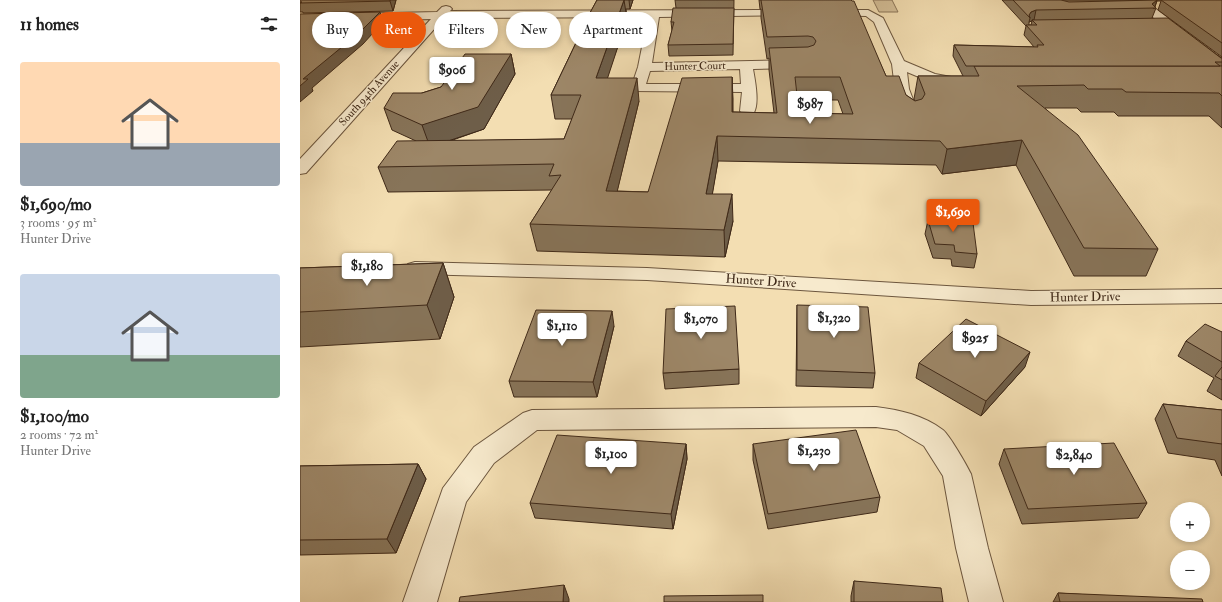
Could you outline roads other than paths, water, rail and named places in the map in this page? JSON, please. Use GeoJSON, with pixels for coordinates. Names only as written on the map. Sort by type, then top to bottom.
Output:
{"type":"FeatureCollection","features":[{"type":"Feature","properties":{"kind":"street","name":"South 94th Avenue"},"geometry":{"type":"LineString","coordinates":[[443,12],[454,0]]}},
{"type":"Feature","properties":{"kind":"street"},"geometry":{"type":"LineString","coordinates":[[1164,5],[1140,5],[1167,23],[1222,65]]}},
{"type":"Feature","properties":{"kind":"street"},"geometry":{"type":"LineString","coordinates":[[820,13],[868,12],[879,20],[899,64],[902,89],[912,118]]}},
{"type":"Feature","properties":{"kind":"street"},"geometry":{"type":"LineString","coordinates":[[657,14],[805,13]]}},
{"type":"Feature","properties":{"kind":"street"},"geometry":{"type":"LineString","coordinates":[[498,15],[569,14]]}},
{"type":"Feature","properties":{"kind":"street"},"geometry":{"type":"LineString","coordinates":[[300,19],[434,15]]}},
{"type":"Feature","properties":{"kind":"street","name":"South 94th Avenue"},"geometry":{"type":"LineString","coordinates":[[300,169],[434,22]]}},
{"type":"Feature","properties":{"kind":"street"},"geometry":{"type":"LineString","coordinates":[[1152,23],[1167,23]]}},
{"type":"Feature","properties":{"kind":"street","name":"Hunter Court"},"geometry":{"type":"LineString","coordinates":[[648,48],[645,67],[638,88],[749,88]]}},
{"type":"Feature","properties":{"kind":"street","name":"Hunter Court"},"geometry":{"type":"LineString","coordinates":[[645,67],[807,64]]}},
{"type":"Feature","properties":{"kind":"street"},"geometry":{"type":"LineString","coordinates":[[899,64],[931,77],[968,83],[902,89]]}},
{"type":"Feature","properties":{"kind":"street"},"geometry":{"type":"LineString","coordinates":[[746,65],[749,88],[748,111]]}},
{"type":"Feature","properties":{"kind":"street","name":"Hunter Drive"},"geometry":{"type":"LineString","coordinates":[[399,268],[646,274],[1031,298],[1222,296]]}},
{"type":"Feature","properties":{"kind":"street"},"geometry":{"type":"LineString","coordinates":[[420,602],[453,497],[484,455],[532,420],[876,417],[902,421],[934,438],[957,474],[972,548],[986,602]]}}]}
